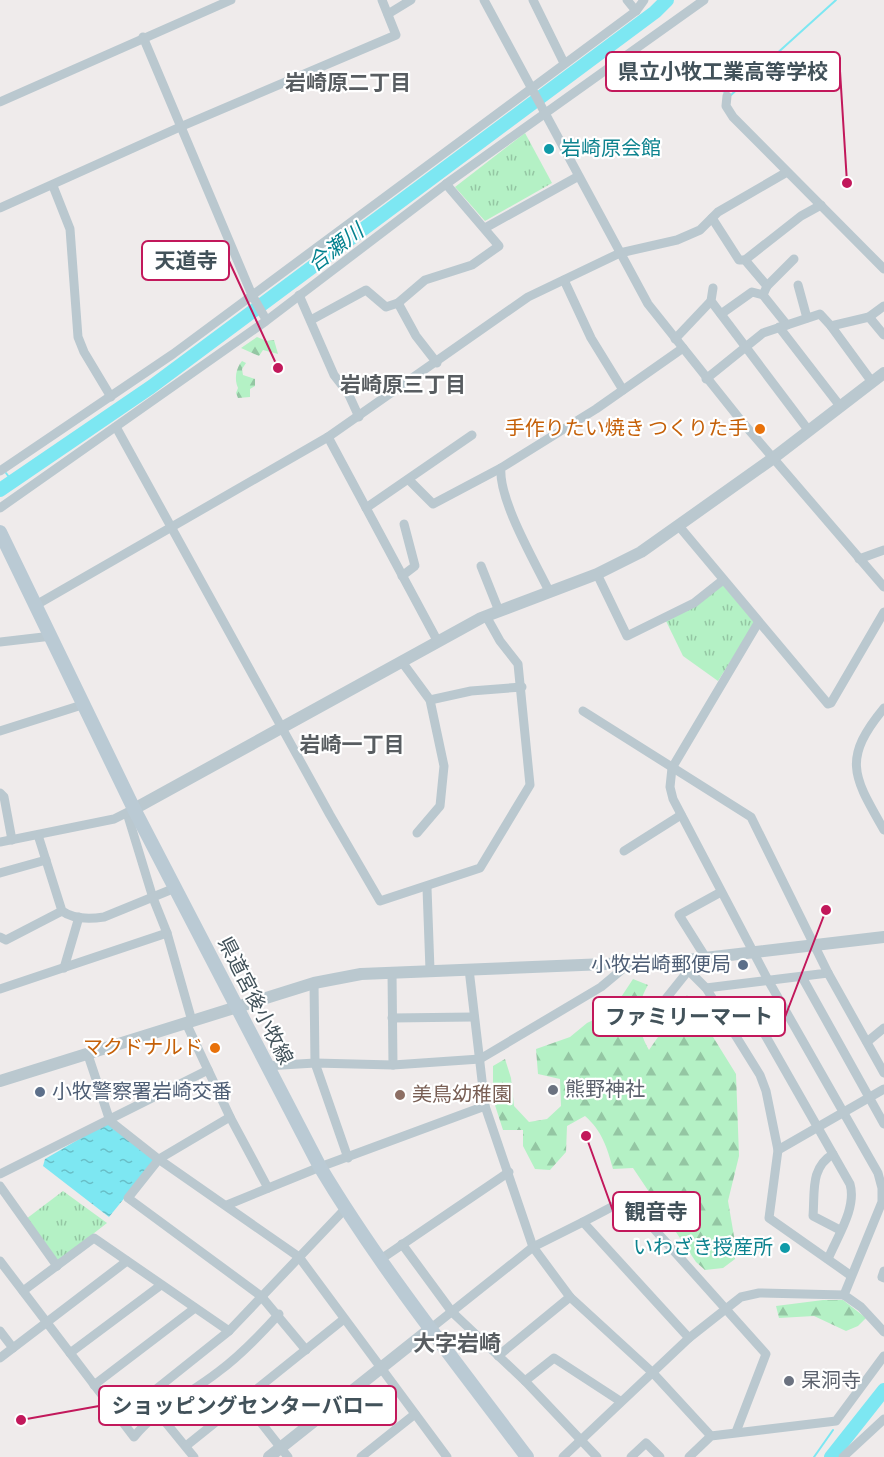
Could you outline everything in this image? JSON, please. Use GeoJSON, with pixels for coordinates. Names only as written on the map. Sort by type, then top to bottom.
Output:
{"type":"FeatureCollection","features":[{"type":"Feature","properties":{"kind":"main road","name":"県道宮後小牧線"},"geometry":{"type":"LineString","coordinates":[[0,532],[85,704],[130,811],[175,888],[320,1167],[345,1209],[430,1329],[527,1457]]}},
{"type":"Feature","properties":{"kind":"street"},"geometry":{"type":"LineString","coordinates":[[0,102],[231,0]]}},
{"type":"Feature","properties":{"kind":"street"},"geometry":{"type":"LineString","coordinates":[[0,208],[180,127],[396,35],[382,0]]}},
{"type":"Feature","properties":{"kind":"street"},"geometry":{"type":"LineString","coordinates":[[388,14],[411,0]]}},
{"type":"Feature","properties":{"kind":"street"},"geometry":{"type":"LineString","coordinates":[[484,0],[513,50],[531,90],[577,177],[648,304],[772,459],[884,588]]}},
{"type":"Feature","properties":{"kind":"street"},"geometry":{"type":"LineString","coordinates":[[533,0],[564,63]]}},
{"type":"Feature","properties":{"kind":"street"},"geometry":{"type":"LineString","coordinates":[[627,0],[636,11]]}},
{"type":"Feature","properties":{"kind":"street"},"geometry":{"type":"LineString","coordinates":[[0,471],[111,397],[252,295],[636,11],[644,0]]}},
{"type":"Feature","properties":{"kind":"street"},"geometry":{"type":"LineString","coordinates":[[0,508],[299,296],[446,184],[704,0]]}},
{"type":"Feature","properties":{"kind":"street"},"geometry":{"type":"LineString","coordinates":[[143,37],[252,295],[264,316]]}},
{"type":"Feature","properties":{"kind":"street"},"geometry":{"type":"LineString","coordinates":[[727,96],[726,106],[733,117],[884,269]]}},
{"type":"Feature","properties":{"kind":"street"},"geometry":{"type":"LineString","coordinates":[[36,605],[328,437],[437,363],[528,297],[620,253],[677,240],[700,230],[725,207],[787,172]]}},
{"type":"Feature","properties":{"kind":"street"},"geometry":{"type":"LineString","coordinates":[[485,228],[577,177]]}},
{"type":"Feature","properties":{"kind":"street"},"geometry":{"type":"LineString","coordinates":[[311,320],[366,290],[386,307],[398,303],[424,280],[472,265],[499,246],[446,184]]}},
{"type":"Feature","properties":{"kind":"street"},"geometry":{"type":"LineString","coordinates":[[53,186],[70,229],[78,336],[84,352],[111,397]]}},
{"type":"Feature","properties":{"kind":"street"},"geometry":{"type":"LineString","coordinates":[[712,218],[739,260],[745,260],[801,216],[821,205]]}},
{"type":"Feature","properties":{"kind":"street"},"geometry":{"type":"LineString","coordinates":[[721,314],[752,292],[765,290],[794,259]]}},
{"type":"Feature","properties":{"kind":"street"},"geometry":{"type":"LineString","coordinates":[[745,260],[765,290],[783,326],[840,406]]}},
{"type":"Feature","properties":{"kind":"street"},"geometry":{"type":"LineString","coordinates":[[564,280],[591,338],[623,390]]}},
{"type":"Feature","properties":{"kind":"street"},"geometry":{"type":"LineString","coordinates":[[798,285],[807,318]]}},
{"type":"Feature","properties":{"kind":"street"},"geometry":{"type":"LineString","coordinates":[[675,339],[711,301],[713,288]]}},
{"type":"Feature","properties":{"kind":"street"},"geometry":{"type":"LineString","coordinates":[[299,296],[334,375],[348,393],[359,417]]}},
{"type":"Feature","properties":{"kind":"street"},"geometry":{"type":"LineString","coordinates":[[711,301],[809,431]]}},
{"type":"Feature","properties":{"kind":"street"},"geometry":{"type":"LineString","coordinates":[[398,303],[416,336],[437,363]]}},
{"type":"Feature","properties":{"kind":"street"},"geometry":{"type":"LineString","coordinates":[[831,326],[869,317],[884,306]]}},
{"type":"Feature","properties":{"kind":"street"},"geometry":{"type":"LineString","coordinates":[[706,379],[763,333],[820,314],[872,382]]}},
{"type":"Feature","properties":{"kind":"street"},"geometry":{"type":"LineString","coordinates":[[869,317],[884,336]]}},
{"type":"Feature","properties":{"kind":"street"},"geometry":{"type":"LineString","coordinates":[[409,480],[433,504],[501,468],[623,390],[683,348]]}},
{"type":"Feature","properties":{"kind":"street"},"geometry":{"type":"LineString","coordinates":[[0,842],[38,835],[130,811],[486,616],[597,574],[641,552],[772,459],[884,373]]}},
{"type":"Feature","properties":{"kind":"street"},"geometry":{"type":"LineString","coordinates":[[117,427],[380,901],[427,888],[480,868],[528,790],[530,778],[522,687],[514,656],[500,641],[486,616]]}},
{"type":"Feature","properties":{"kind":"street"},"geometry":{"type":"LineString","coordinates":[[366,508],[472,435]]}},
{"type":"Feature","properties":{"kind":"street"},"geometry":{"type":"LineString","coordinates":[[328,437],[438,642]]}},
{"type":"Feature","properties":{"kind":"street"},"geometry":{"type":"LineString","coordinates":[[501,468],[500,478],[513,517],[549,591]]}},
{"type":"Feature","properties":{"kind":"street"},"geometry":{"type":"LineString","coordinates":[[402,576],[415,566],[404,524]]}},
{"type":"Feature","properties":{"kind":"street"},"geometry":{"type":"LineString","coordinates":[[678,525],[828,704],[831,703],[884,612]]}},
{"type":"Feature","properties":{"kind":"street"},"geometry":{"type":"LineString","coordinates":[[859,559],[884,550]]}},
{"type":"Feature","properties":{"kind":"street"},"geometry":{"type":"LineString","coordinates":[[481,566],[499,611]]}},
{"type":"Feature","properties":{"kind":"street"},"geometry":{"type":"LineString","coordinates":[[597,574],[627,636],[693,603],[723,580]]}},
{"type":"Feature","properties":{"kind":"street"},"geometry":{"type":"LineString","coordinates":[[758,623],[672,768],[670,786],[673,799],[681,815],[768,980],[875,1166],[882,1188],[882,1202],[850,1275],[844,1295]]}},
{"type":"Feature","properties":{"kind":"street"},"geometry":{"type":"LineString","coordinates":[[0,642],[52,636]]}},
{"type":"Feature","properties":{"kind":"street"},"geometry":{"type":"LineString","coordinates":[[402,662],[430,700],[444,766],[441,801],[437,812],[417,834]]}},
{"type":"Feature","properties":{"kind":"street"},"geometry":{"type":"LineString","coordinates":[[430,700],[471,691],[522,687]]}},
{"type":"Feature","properties":{"kind":"street"},"geometry":{"type":"LineString","coordinates":[[0,731],[85,704]]}},
{"type":"Feature","properties":{"kind":"street"},"geometry":{"type":"LineString","coordinates":[[884,708],[859,747],[855,773],[859,785],[884,830]]}},
{"type":"Feature","properties":{"kind":"street"},"geometry":{"type":"LineString","coordinates":[[583,711],[751,817],[828,973],[884,1073]]}},
{"type":"Feature","properties":{"kind":"street"},"geometry":{"type":"LineString","coordinates":[[0,793],[6,805],[12,840]]}},
{"type":"Feature","properties":{"kind":"street"},"geometry":{"type":"LineString","coordinates":[[130,811],[153,898],[167,933],[189,1022],[230,1117],[268,1188]]}},
{"type":"Feature","properties":{"kind":"street"},"geometry":{"type":"LineString","coordinates":[[624,851],[681,815]]}},
{"type":"Feature","properties":{"kind":"street"},"geometry":{"type":"LineString","coordinates":[[38,835],[62,911]]}},
{"type":"Feature","properties":{"kind":"street"},"geometry":{"type":"LineString","coordinates":[[0,873],[46,860]]}},
{"type":"Feature","properties":{"kind":"street"},"geometry":{"type":"LineString","coordinates":[[0,936],[6,940],[16,936],[62,911],[79,916],[104,917],[175,888]]}},
{"type":"Feature","properties":{"kind":"street"},"geometry":{"type":"LineString","coordinates":[[427,888],[430,970]]}},
{"type":"Feature","properties":{"kind":"street"},"geometry":{"type":"LineString","coordinates":[[706,958],[679,915],[721,892]]}},
{"type":"Feature","properties":{"kind":"street"},"geometry":{"type":"LineString","coordinates":[[64,968],[79,916]]}},
{"type":"Feature","properties":{"kind":"street"},"geometry":{"type":"LineString","coordinates":[[0,989],[167,933]]}},
{"type":"Feature","properties":{"kind":"street"},"geometry":{"type":"LineString","coordinates":[[0,1081],[314,983],[361,974],[679,961],[884,937]]}},
{"type":"Feature","properties":{"kind":"street"},"geometry":{"type":"LineString","coordinates":[[679,961],[706,988],[760,1075],[766,1091],[778,1150],[769,1218],[850,1275]]}},
{"type":"Feature","properties":{"kind":"street"},"geometry":{"type":"LineString","coordinates":[[266,1066],[315,1063],[393,1065],[480,1059],[601,987],[631,962]]}},
{"type":"Feature","properties":{"kind":"street"},"geometry":{"type":"LineString","coordinates":[[469,969],[485,1106],[533,1247],[570,1297],[653,1373],[711,1436]]}},
{"type":"Feature","properties":{"kind":"street"},"geometry":{"type":"LineString","coordinates":[[654,1022],[660,1006],[688,971]]}},
{"type":"Feature","properties":{"kind":"street"},"geometry":{"type":"LineString","coordinates":[[392,972],[393,1065]]}},
{"type":"Feature","properties":{"kind":"street"},"geometry":{"type":"LineString","coordinates":[[706,988],[828,973]]}},
{"type":"Feature","properties":{"kind":"street"},"geometry":{"type":"LineString","coordinates":[[802,976],[884,1124]]}},
{"type":"Feature","properties":{"kind":"street"},"geometry":{"type":"LineString","coordinates":[[314,983],[315,1063],[348,1158]]}},
{"type":"Feature","properties":{"kind":"street"},"geometry":{"type":"LineString","coordinates":[[722,1014],[748,1005],[853,1192],[850,1208],[828,1258]]}},
{"type":"Feature","properties":{"kind":"street"},"geometry":{"type":"LineString","coordinates":[[392,1018],[473,1017]]}},
{"type":"Feature","properties":{"kind":"street"},"geometry":{"type":"LineString","coordinates":[[867,1042],[884,1028]]}},
{"type":"Feature","properties":{"kind":"street"},"geometry":{"type":"LineString","coordinates":[[88,1055],[110,1121],[159,1159],[300,1257],[447,1457]]}},
{"type":"Feature","properties":{"kind":"street"},"geometry":{"type":"LineString","coordinates":[[0,1174],[208,1070]]}},
{"type":"Feature","properties":{"kind":"street"},"geometry":{"type":"LineString","coordinates":[[778,1150],[884,1089]]}},
{"type":"Feature","properties":{"kind":"street"},"geometry":{"type":"LineString","coordinates":[[227,1205],[320,1167],[485,1106]]}},
{"type":"Feature","properties":{"kind":"street"},"geometry":{"type":"LineString","coordinates":[[230,1117],[159,1159],[128,1198],[261,1296],[279,1314],[306,1350]]}},
{"type":"Feature","properties":{"kind":"street"},"geometry":{"type":"LineString","coordinates":[[833,1154],[822,1161],[818,1168],[813,1216],[840,1230]]}},
{"type":"Feature","properties":{"kind":"street"},"geometry":{"type":"LineString","coordinates":[[381,1259],[509,1172]]}},
{"type":"Feature","properties":{"kind":"street"},"geometry":{"type":"LineString","coordinates":[[0,1186],[57,1266]]}},
{"type":"Feature","properties":{"kind":"street"},"geometry":{"type":"LineString","coordinates":[[269,1457],[284,1452],[381,1367],[533,1247],[625,1200],[630,1202],[766,1354],[736,1432]]}},
{"type":"Feature","properties":{"kind":"street"},"geometry":{"type":"LineString","coordinates":[[120,1418],[229,1331],[345,1209]]}},
{"type":"Feature","properties":{"kind":"street"},"geometry":{"type":"LineString","coordinates":[[583,1222],[689,1338]]}},
{"type":"Feature","properties":{"kind":"street"},"geometry":{"type":"LineString","coordinates":[[23,1291],[94,1238],[229,1331]]}},
{"type":"Feature","properties":{"kind":"street"},"geometry":{"type":"LineString","coordinates":[[402,1244],[452,1312],[525,1381],[597,1457]]}},
{"type":"Feature","properties":{"kind":"street"},"geometry":{"type":"LineString","coordinates":[[0,1358],[127,1261]]}},
{"type":"Feature","properties":{"kind":"street"},"geometry":{"type":"LineString","coordinates":[[0,1262],[134,1437],[148,1420],[218,1372],[246,1349],[279,1314]]}},
{"type":"Feature","properties":{"kind":"street"},"geometry":{"type":"LineString","coordinates":[[884,1271],[884,1278]]}},
{"type":"Feature","properties":{"kind":"street"},"geometry":{"type":"LineString","coordinates":[[70,1353],[161,1285]]}},
{"type":"Feature","properties":{"kind":"street"},"geometry":{"type":"LineString","coordinates":[[563,1457],[689,1338],[725,1307],[741,1297],[759,1293],[844,1295],[861,1307],[884,1332]]}},
{"type":"Feature","properties":{"kind":"street"},"geometry":{"type":"LineString","coordinates":[[498,1356],[570,1297]]}},
{"type":"Feature","properties":{"kind":"street"},"geometry":{"type":"LineString","coordinates":[[94,1385],[195,1308]]}},
{"type":"Feature","properties":{"kind":"street"},"geometry":{"type":"LineString","coordinates":[[186,1446],[344,1319]]}},
{"type":"Feature","properties":{"kind":"street"},"geometry":{"type":"LineString","coordinates":[[0,1331],[13,1348]]}},
{"type":"Feature","properties":{"kind":"street"},"geometry":{"type":"LineString","coordinates":[[688,1457],[711,1436],[836,1421],[884,1356]]}},
{"type":"Feature","properties":{"kind":"street"},"geometry":{"type":"LineString","coordinates":[[525,1381],[554,1358],[620,1401]]}},
{"type":"Feature","properties":{"kind":"street"},"geometry":{"type":"LineString","coordinates":[[244,1401],[284,1452]]}},
{"type":"Feature","properties":{"kind":"street"},"geometry":{"type":"LineString","coordinates":[[158,1413],[194,1457]]}},
{"type":"Feature","properties":{"kind":"street"},"geometry":{"type":"LineString","coordinates":[[365,1456],[415,1414]]}},
{"type":"Feature","properties":{"kind":"street"},"geometry":{"type":"LineString","coordinates":[[843,1457],[884,1419]]}},
{"type":"Feature","properties":{"kind":"street"},"geometry":{"type":"LineString","coordinates":[[631,1457],[646,1443],[660,1457]]}},
{"type":"Feature","properties":{"kind":"green space"},"geometry":{"type":"Polygon","coordinates":[[[525,133],[552,183],[485,221],[455,187],[525,133]]]}},
{"type":"Feature","properties":{"kind":"green space"},"geometry":{"type":"Polygon","coordinates":[[[257,337],[267,341],[274,340],[278,354],[263,350],[259,356],[241,348],[257,337]]]}},
{"type":"Feature","properties":{"kind":"green space"},"geometry":{"type":"Polygon","coordinates":[[[242,361],[246,363],[242,369],[243,375],[255,379],[255,386],[250,389],[250,397],[238,398],[236,374],[242,361]]]}},
{"type":"Feature","properties":{"kind":"green space"},"geometry":{"type":"Polygon","coordinates":[[[723,585],[755,623],[718,681],[683,656],[666,621],[723,585]]]}},
{"type":"Feature","properties":{"kind":"green space"},"geometry":{"type":"Polygon","coordinates":[[[633,979],[648,985],[640,1002],[638,1018],[641,1033],[649,1050],[687,995],[736,1074],[739,1156],[728,1201],[735,1242],[735,1259],[723,1268],[705,1270],[696,1262],[633,1168],[613,1169],[603,1140],[585,1116],[567,1126],[566,1152],[550,1170],[535,1169],[523,1146],[523,1130],[503,1130],[493,1099],[493,1066],[505,1059],[511,1078],[514,1106],[529,1122],[547,1119],[561,1106],[560,1079],[538,1074],[536,1049],[570,1037],[587,1023],[612,1011],[633,979]]]}},
{"type":"Feature","properties":{"kind":"green space"},"geometry":{"type":"Polygon","coordinates":[[[63,1191],[107,1223],[57,1262],[26,1219],[63,1191]]]}},
{"type":"Feature","properties":{"kind":"green space"},"geometry":{"type":"Polygon","coordinates":[[[843,1300],[866,1318],[858,1326],[846,1331],[814,1316],[779,1318],[776,1306],[843,1300]]]}},
{"type":"Feature","properties":{"kind":"water"},"geometry":{"type":"Polygon","coordinates":[[[110,1121],[157,1158],[109,1217],[43,1166],[45,1159],[110,1121]]]}},
{"type":"Feature","properties":{"kind":"waterway","name":"合瀬川"},"geometry":{"type":"LineString","coordinates":[[0,490],[151,387],[655,12],[667,0]]}},
{"type":"Feature","properties":{"kind":"waterway"},"geometry":{"type":"LineString","coordinates":[[622,62],[647,73],[686,73],[731,95],[836,0]]}},
{"type":"Feature","properties":{"kind":"waterway"},"geometry":{"type":"LineString","coordinates":[[610,46],[618,57]]}},
{"type":"Feature","properties":{"kind":"waterway"},"geometry":{"type":"LineString","coordinates":[[6,473],[12,481]]}},
{"type":"Feature","properties":{"kind":"waterway"},"geometry":{"type":"LineString","coordinates":[[831,1457],[884,1390]]}},
{"type":"Feature","properties":{"kind":"waterway"},"geometry":{"type":"LineString","coordinates":[[814,1457],[833,1430]]}},
{"type":"Feature","properties":{"kind":"place","name":"岩崎原会館"},"geometry":{"type":"Point","coordinates":[549,149]}},
{"type":"Feature","properties":{"kind":"place","name":"県立小牧工業高等学校"},"geometry":{"type":"Point","coordinates":[847,183]}},
{"type":"Feature","properties":{"kind":"place","name":"天道寺"},"geometry":{"type":"Point","coordinates":[278,368]}},
{"type":"Feature","properties":{"kind":"place","name":"手作りたい焼き つくりた手"},"geometry":{"type":"Point","coordinates":[760,429]}},
{"type":"Feature","properties":{"kind":"place","name":"ファミリーマート"},"geometry":{"type":"Point","coordinates":[826,910]}},
{"type":"Feature","properties":{"kind":"place","name":"小牧岩崎郵便局"},"geometry":{"type":"Point","coordinates":[743,965]}},
{"type":"Feature","properties":{"kind":"place","name":"マクドナルド"},"geometry":{"type":"Point","coordinates":[215,1048]}},
{"type":"Feature","properties":{"kind":"place","name":"熊野神社"},"geometry":{"type":"Point","coordinates":[553,1090]}},
{"type":"Feature","properties":{"kind":"place","name":"小牧警察署岩崎交番"},"geometry":{"type":"Point","coordinates":[40,1092]}},
{"type":"Feature","properties":{"kind":"place","name":"美鳥幼稚園"},"geometry":{"type":"Point","coordinates":[400,1095]}},
{"type":"Feature","properties":{"kind":"place","name":"観音寺"},"geometry":{"type":"Point","coordinates":[586,1136]}},
{"type":"Feature","properties":{"kind":"place","name":"いわざき授産所"},"geometry":{"type":"Point","coordinates":[785,1248]}},
{"type":"Feature","properties":{"kind":"place","name":"杲洞寺"},"geometry":{"type":"Point","coordinates":[789,1381]}},
{"type":"Feature","properties":{"kind":"place","name":"ショッピングセンターバロー"},"geometry":{"type":"Point","coordinates":[21,1420]}},
{"type":"Feature","properties":{"kind":"district","name":"岩崎原二丁目"},"geometry":{"type":"Point","coordinates":[348,83]}},
{"type":"Feature","properties":{"kind":"district","name":"岩崎原三丁目"},"geometry":{"type":"Point","coordinates":[403,385]}},
{"type":"Feature","properties":{"kind":"district","name":"岩崎一丁目"},"geometry":{"type":"Point","coordinates":[352,745]}},
{"type":"Feature","properties":{"kind":"district","name":"大字岩崎"},"geometry":{"type":"Point","coordinates":[457,1344]}}]}
